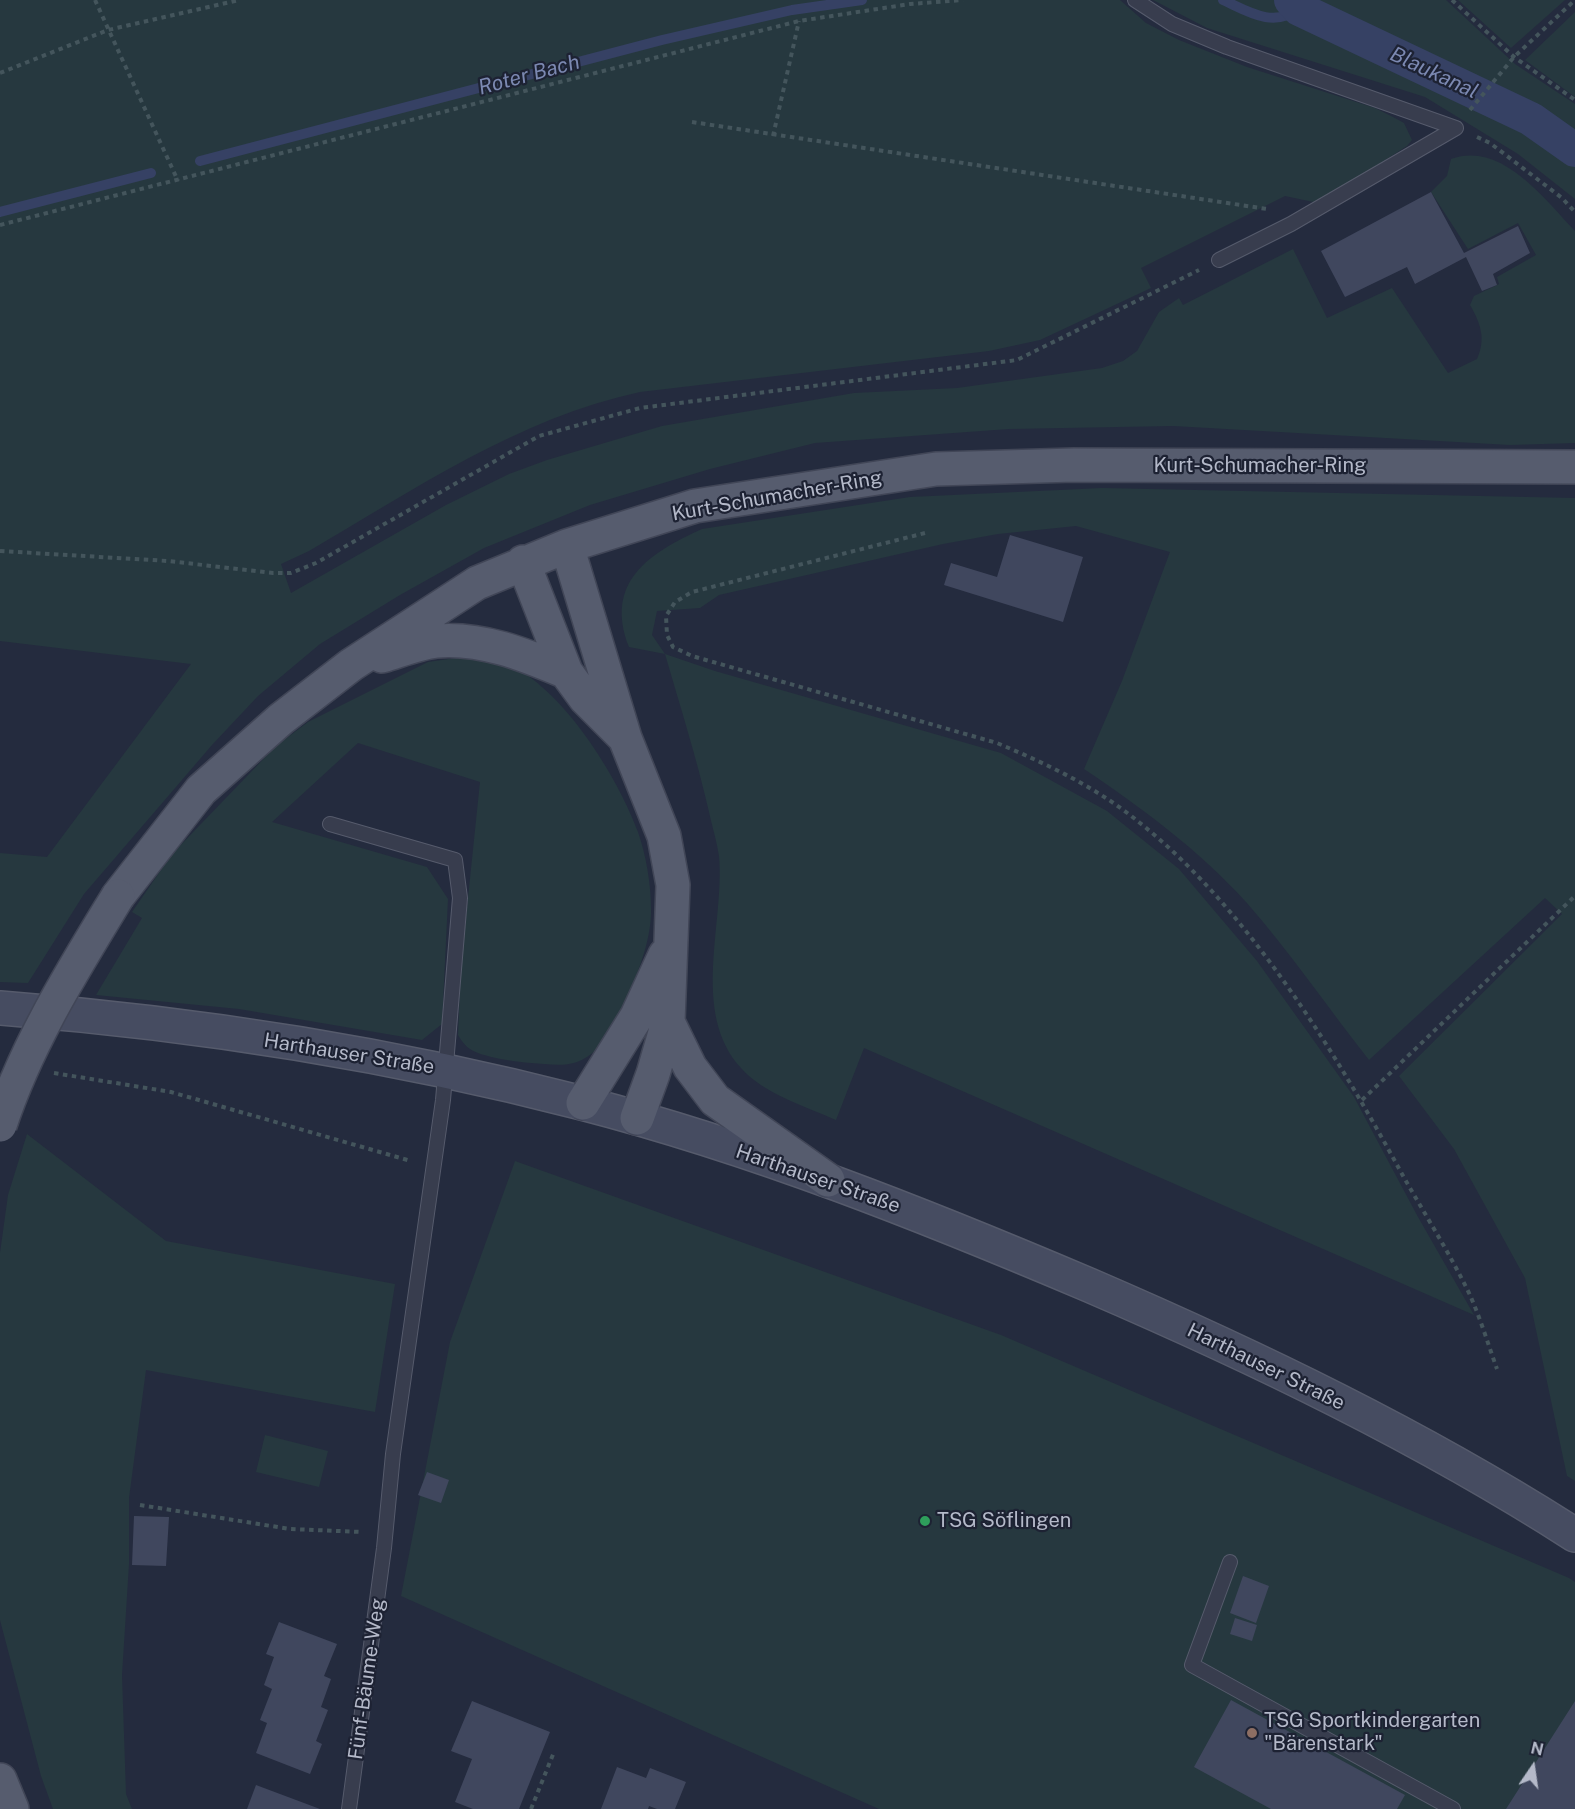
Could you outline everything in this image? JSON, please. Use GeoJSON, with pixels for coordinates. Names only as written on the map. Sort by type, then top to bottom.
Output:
{"type":"FeatureCollection","features":[{"type":"Feature","properties":{"kind":"main road","name":"Kurt-Schumacher-Ring"},"geometry":{"type":"LineString","coordinates":[[0,1125],[14,1082],[60,991],[118,896],[201,790],[281,718],[351,665],[477,583],[523,562],[695,506],[936,469],[1074,465],[1575,467]]}},
{"type":"Feature","properties":{"kind":"main road"},"geometry":{"type":"LineString","coordinates":[[567,546],[625,738],[664,836],[673,885],[668,1022],[637,1118]]}},
{"type":"Feature","properties":{"kind":"main road"},"geometry":{"type":"LineString","coordinates":[[523,562],[566,672],[585,698],[625,738]]}},
{"type":"Feature","properties":{"kind":"main road"},"geometry":{"type":"LineString","coordinates":[[351,665],[435,641],[475,643],[516,651],[566,672]]}},
{"type":"Feature","properties":{"kind":"main road"},"geometry":{"type":"LineString","coordinates":[[583,1103],[637,1016],[670,943]]}},
{"type":"Feature","properties":{"kind":"main road"},"geometry":{"type":"LineString","coordinates":[[668,1022],[690,1067],[714,1100],[828,1180]]}},
{"type":"Feature","properties":{"kind":"main road"},"geometry":{"type":"LineString","coordinates":[[0,1780],[12,1809]]}},
{"type":"Feature","properties":{"kind":"street","name":"Harthauser Straße"},"geometry":{"type":"LineString","coordinates":[[0,1008],[172,1026],[446,1070],[637,1118],[828,1180],[967,1233],[1190,1329],[1318,1392],[1458,1466],[1575,1535]]}},
{"type":"Feature","properties":{"kind":"lane"},"geometry":{"type":"LineString","coordinates":[[1135,0],[1172,24],[1227,47],[1455,128]]}},
{"type":"Feature","properties":{"kind":"lane"},"geometry":{"type":"LineString","coordinates":[[1219,260],[1291,224],[1455,128]]}},
{"type":"Feature","properties":{"kind":"lane","name":"Fünf-Bäume-Weg"},"geometry":{"type":"LineString","coordinates":[[330,824],[455,860],[460,898],[446,1070],[393,1454],[384,1548],[349,1809]]}},
{"type":"Feature","properties":{"kind":"lane"},"geometry":{"type":"LineString","coordinates":[[1230,1562],[1192,1665],[1453,1809]]}},
{"type":"Feature","properties":{"kind":"path"},"geometry":{"type":"LineString","coordinates":[[95,0],[178,181]]}},
{"type":"Feature","properties":{"kind":"path"},"geometry":{"type":"LineString","coordinates":[[0,73],[108,30],[239,0]]}},
{"type":"Feature","properties":{"kind":"path"},"geometry":{"type":"LineString","coordinates":[[0,225],[178,181],[434,112],[799,21],[910,4],[963,0]]}},
{"type":"Feature","properties":{"kind":"path"},"geometry":{"type":"LineString","coordinates":[[1452,0],[1514,57],[1575,100]]}},
{"type":"Feature","properties":{"kind":"path"},"geometry":{"type":"LineString","coordinates":[[1467,115],[1514,57],[1575,0]]}},
{"type":"Feature","properties":{"kind":"path"},"geometry":{"type":"LineString","coordinates":[[773,136],[799,21]]}},
{"type":"Feature","properties":{"kind":"path"},"geometry":{"type":"LineString","coordinates":[[692,122],[773,136],[937,158],[1278,210],[1291,224]]}},
{"type":"Feature","properties":{"kind":"path"},"geometry":{"type":"LineString","coordinates":[[1455,128],[1490,143],[1562,198],[1575,212]]}},
{"type":"Feature","properties":{"kind":"path"},"geometry":{"type":"LineString","coordinates":[[0,551],[145,559],[291,573],[316,563],[539,436],[640,408],[1017,360],[1219,260]]}},
{"type":"Feature","properties":{"kind":"path"},"geometry":{"type":"LineString","coordinates":[[925,533],[692,592],[675,602],[666,616],[667,635],[673,646],[692,656],[998,743],[1062,773],[1100,795],[1138,821],[1174,851],[1261,949],[1362,1100],[1469,1294],[1497,1370]]}},
{"type":"Feature","properties":{"kind":"path"},"geometry":{"type":"LineString","coordinates":[[1362,1100],[1575,896]]}},
{"type":"Feature","properties":{"kind":"path"},"geometry":{"type":"LineString","coordinates":[[78,1076],[171,1092],[433,1168]]}},
{"type":"Feature","properties":{"kind":"path"},"geometry":{"type":"LineString","coordinates":[[140,1505],[290,1529],[363,1532],[386,1523]]}},
{"type":"Feature","properties":{"kind":"path"},"geometry":{"type":"LineString","coordinates":[[531,1809],[554,1752]]}},
{"type":"Feature","properties":{"kind":"shaded area"},"geometry":{"type":"Polygon","coordinates":[[[0,0],[1120,0],[1146,23],[1179,40],[1247,67],[1375,108],[1404,123],[1412,140],[1407,146],[1318,203],[1285,196],[1141,268],[1151,288],[1040,340],[989,351],[640,392],[552,419],[469,458],[309,551],[281,564],[291,593],[446,505],[509,474],[547,460],[662,426],[854,393],[957,388],[1102,368],[1123,361],[1137,351],[1159,312],[1179,298],[1183,305],[1293,249],[1327,318],[1392,288],[1448,373],[1477,359],[1480,352],[1481,332],[1470,305],[1474,296],[1499,284],[1497,277],[1536,255],[1518,223],[1468,249],[1431,192],[1447,176],[1451,159],[1470,156],[1488,158],[1520,176],[1536,189],[1575,231],[1575,443],[1510,445],[1173,426],[1009,429],[815,443],[710,469],[590,505],[484,548],[400,595],[320,644],[258,696],[212,745],[84,894],[28,983],[0,982],[0,853],[47,857],[191,664],[0,641],[0,0]]]}},
{"type":"Feature","properties":{"kind":"shaded area"},"geometry":{"type":"Polygon","coordinates":[[[1153,0],[1446,0],[1515,64],[1575,104],[1575,199],[1518,154],[1425,97],[1207,28],[1153,0]]]}},
{"type":"Feature","properties":{"kind":"shaded area"},"geometry":{"type":"Polygon","coordinates":[[[1458,0],[1565,0],[1511,48],[1458,0]]]}},
{"type":"Feature","properties":{"kind":"shaded area"},"geometry":{"type":"Polygon","coordinates":[[[1575,12],[1575,97],[1525,60],[1575,12]]]}},
{"type":"Feature","properties":{"kind":"shaded area"},"geometry":{"type":"Polygon","coordinates":[[[1102,488],[1575,498],[1575,1481],[1567,1476],[1525,1278],[1454,1149],[1399,1076],[1562,914],[1545,898],[1369,1060],[1278,940],[1228,883],[1169,831],[1084,769],[1122,681],[1170,552],[1076,526],[998,534],[943,544],[719,595],[700,608],[657,611],[652,635],[665,654],[629,647],[623,624],[622,605],[627,587],[636,573],[649,560],[665,548],[702,529],[910,497],[1102,488]]]}},
{"type":"Feature","properties":{"kind":"shaded area"},"geometry":{"type":"Polygon","coordinates":[[[665,654],[715,671],[1001,753],[1107,811],[1179,869],[1257,961],[1354,1097],[1418,1217],[1474,1315],[864,1048],[836,1120],[773,1092],[750,1077],[726,1046],[717,1021],[713,994],[713,966],[720,882],[719,856],[699,772],[665,654]]]}},
{"type":"Feature","properties":{"kind":"shaded area"},"geometry":{"type":"Polygon","coordinates":[[[462,657],[507,664],[528,676],[548,692],[586,736],[617,786],[638,832],[649,879],[651,919],[647,942],[624,1005],[614,1025],[595,1051],[577,1062],[548,1064],[490,1057],[475,1052],[463,1043],[458,1035],[461,965],[480,782],[358,743],[272,822],[427,867],[448,899],[442,1024],[422,1040],[239,1009],[96,995],[142,918],[132,912],[172,854],[276,746],[308,722],[428,662],[462,657]]]}},
{"type":"Feature","properties":{"kind":"shaded area"},"geometry":{"type":"Polygon","coordinates":[[[27,1134],[166,1241],[395,1284],[375,1412],[146,1370],[129,1498],[129,1564],[122,1675],[126,1794],[132,1809],[53,1809],[41,1776],[0,1620],[0,1253],[8,1195],[27,1134]]]}},
{"type":"Feature","properties":{"kind":"shaded area","name":"TSG Söflingen"},"geometry":{"type":"Polygon","coordinates":[[[515,1161],[1001,1335],[1569,1578],[1575,1582],[1575,1809],[879,1809],[401,1596],[450,1342],[515,1161]]]}},
{"type":"Feature","properties":{"kind":"shaded area"},"geometry":{"type":"Polygon","coordinates":[[[265,1435],[328,1451],[319,1487],[256,1472],[265,1435]]]}},
{"type":"Feature","properties":{"kind":"building"},"geometry":{"type":"Polygon","coordinates":[[[1431,192],[1464,253],[1518,226],[1530,253],[1493,274],[1497,285],[1482,291],[1466,257],[1415,284],[1407,267],[1345,297],[1321,251],[1431,192]]]}},
{"type":"Feature","properties":{"kind":"building"},"geometry":{"type":"Polygon","coordinates":[[[1010,535],[1083,557],[1063,622],[944,585],[951,563],[997,577],[1010,535]]]}},
{"type":"Feature","properties":{"kind":"building"},"geometry":{"type":"Polygon","coordinates":[[[427,1472],[449,1480],[441,1503],[418,1495],[427,1472]]]}},
{"type":"Feature","properties":{"kind":"building"},"geometry":{"type":"Polygon","coordinates":[[[134,1516],[169,1517],[166,1566],[132,1565],[134,1516]]]}},
{"type":"Feature","properties":{"kind":"building"},"geometry":{"type":"Polygon","coordinates":[[[1243,1576],[1269,1586],[1256,1623],[1230,1613],[1243,1576]]]}},
{"type":"Feature","properties":{"kind":"building"},"geometry":{"type":"Polygon","coordinates":[[[1235,1618],[1257,1625],[1252,1641],[1230,1634],[1235,1618]]]}},
{"type":"Feature","properties":{"kind":"building"},"geometry":{"type":"Polygon","coordinates":[[[279,1622],[337,1644],[324,1676],[331,1679],[321,1707],[328,1710],[316,1741],[322,1744],[310,1774],[256,1753],[267,1723],[260,1720],[272,1689],[264,1685],[274,1657],[266,1654],[279,1622]]]}},
{"type":"Feature","properties":{"kind":"building","name":"TSG Sportkindergarten \"Bärenstark\""},"geometry":{"type":"Polygon","coordinates":[[[1231,1700],[1405,1795],[1397,1809],[1271,1809],[1194,1767],[1231,1700]]]}},
{"type":"Feature","properties":{"kind":"building"},"geometry":{"type":"Polygon","coordinates":[[[472,1701],[550,1732],[519,1809],[473,1809],[455,1802],[472,1759],[451,1751],[472,1701]]]}},
{"type":"Feature","properties":{"kind":"building"},"geometry":{"type":"Polygon","coordinates":[[[1575,1701],[1575,1809],[1506,1809],[1575,1701]]]}},
{"type":"Feature","properties":{"kind":"building"},"geometry":{"type":"Polygon","coordinates":[[[617,1767],[646,1778],[650,1768],[686,1782],[675,1809],[657,1809],[649,1806],[648,1809],[601,1809],[617,1767]]]}},
{"type":"Feature","properties":{"kind":"building"},"geometry":{"type":"Polygon","coordinates":[[[256,1785],[320,1809],[247,1809],[256,1785]]]}},
{"type":"Feature","properties":{"kind":"waterway","name":"Roter Bach"},"geometry":{"type":"LineString","coordinates":[[200,161],[662,40],[792,10],[862,0]]}},
{"type":"Feature","properties":{"kind":"waterway","name":"Roter Bach"},"geometry":{"type":"LineString","coordinates":[[1223,0],[1270,18],[1289,15],[1299,9]]}},
{"type":"Feature","properties":{"kind":"waterway","name":"Blaukanal"},"geometry":{"type":"LineString","coordinates":[[1291,0],[1299,9],[1531,119],[1575,150]]}},
{"type":"Feature","properties":{"kind":"waterway","name":"Roter Bach"},"geometry":{"type":"LineString","coordinates":[[0,212],[151,173]]}},
{"type":"Feature","properties":{"kind":"place","name":"TSG Söflingen"},"geometry":{"type":"Point","coordinates":[925,1521]}},
{"type":"Feature","properties":{"kind":"place","name":"TSG Sportkindergarten \"Bärenstark\""},"geometry":{"type":"Point","coordinates":[1252,1733]}}]}
